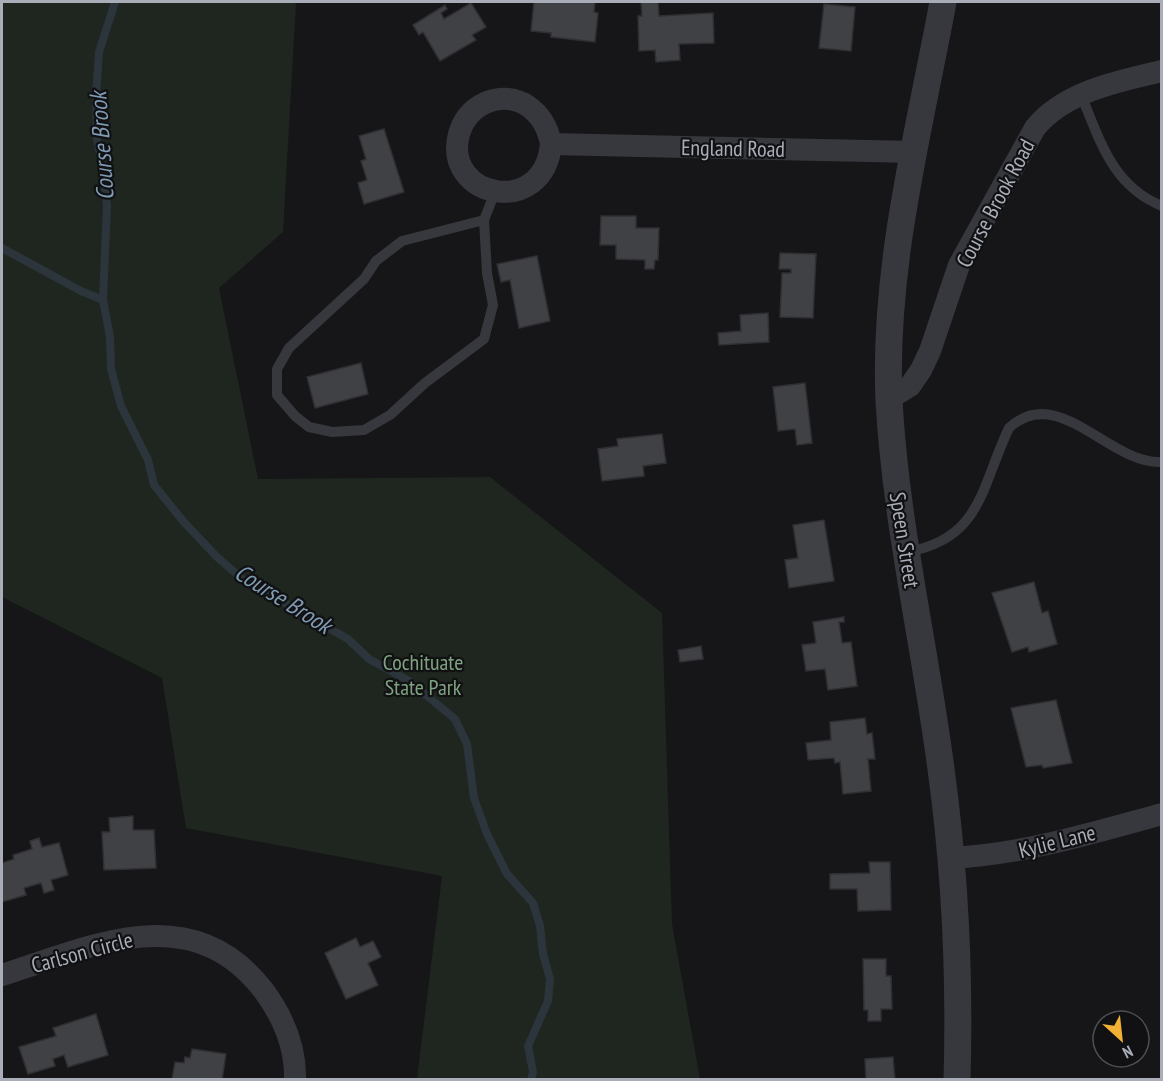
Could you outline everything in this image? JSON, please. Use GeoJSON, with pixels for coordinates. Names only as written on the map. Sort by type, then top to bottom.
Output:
{"type":"FeatureCollection","features":[{"type":"Feature","properties":{"kind":"street","name":"Speen Street"},"geometry":{"type":"LineString","coordinates":[[943,2],[894,280],[889,338],[889,399],[893,455],[906,552],[938,747],[951,858],[957,980],[957,1080]]}},
{"type":"Feature","properties":{"kind":"street","name":"Course Brook Road"},"geometry":{"type":"LineString","coordinates":[[889,399],[910,386],[921,370],[930,351],[960,265],[1035,128],[1054,109],[1081,95],[1161,71]]}},
{"type":"Feature","properties":{"kind":"street"},"geometry":{"type":"LineString","coordinates":[[506,99],[532,108],[549,130],[551,144],[550,158],[535,182],[509,193],[495,192],[470,179],[458,154],[461,127],[468,115],[479,106],[506,99]]}},
{"type":"Feature","properties":{"kind":"street","name":"England Road"},"geometry":{"type":"LineString","coordinates":[[551,144],[915,152]]}},
{"type":"Feature","properties":{"kind":"street","name":"Kylie Lane"},"geometry":{"type":"LineString","coordinates":[[951,858],[992,856],[1032,849],[1161,814]]}},
{"type":"Feature","properties":{"kind":"street","name":"Carlson Circle"},"geometry":{"type":"LineString","coordinates":[[2,975],[114,939],[149,935],[185,937],[220,951],[249,971],[267,994],[288,1032],[295,1067],[295,1080]]}},
{"type":"Feature","properties":{"kind":"lane"},"geometry":{"type":"LineString","coordinates":[[1081,95],[1110,164],[1135,192],[1161,206]]}},
{"type":"Feature","properties":{"kind":"lane"},"geometry":{"type":"LineString","coordinates":[[484,220],[402,241],[376,261],[364,279],[289,348],[277,369],[277,395],[295,416],[309,427],[332,432],[364,430],[390,415],[425,383],[484,339],[493,305],[487,273],[484,220],[495,192]]}},
{"type":"Feature","properties":{"kind":"lane"},"geometry":{"type":"LineString","coordinates":[[906,552],[940,544],[967,523],[976,510],[1009,428],[1018,419],[1031,414],[1053,414],[1138,458],[1161,462]]}},
{"type":"Feature","properties":{"kind":"green space","name":"Cochituate State Park"},"geometry":{"type":"Polygon","coordinates":[[[2,2],[296,2],[283,232],[219,288],[258,479],[490,477],[662,613],[672,924],[700,1079],[417,1079],[442,876],[186,828],[162,678],[2,597],[2,2]]]}},
{"type":"Feature","properties":{"kind":"building"},"geometry":{"type":"Polygon","coordinates":[[[534,2],[595,2],[594,12],[598,13],[595,42],[551,37],[551,33],[531,31],[534,2]]]}},
{"type":"Feature","properties":{"kind":"building"},"geometry":{"type":"Polygon","coordinates":[[[641,2],[658,2],[659,16],[713,13],[714,43],[679,44],[680,60],[656,62],[655,50],[639,51],[638,16],[642,16],[641,2]]]}},
{"type":"Feature","properties":{"kind":"building"},"geometry":{"type":"Polygon","coordinates":[[[471,3],[486,27],[472,35],[476,40],[440,61],[423,32],[419,35],[413,25],[445,5],[447,9],[441,13],[444,19],[471,3]]]}},
{"type":"Feature","properties":{"kind":"building"},"geometry":{"type":"Polygon","coordinates":[[[824,4],[855,7],[851,51],[819,48],[824,4]]]}},
{"type":"Feature","properties":{"kind":"building"},"geometry":{"type":"Polygon","coordinates":[[[384,129],[404,192],[364,204],[358,183],[367,180],[361,161],[366,159],[359,136],[384,129]]]}},
{"type":"Feature","properties":{"kind":"building"},"geometry":{"type":"Polygon","coordinates":[[[601,216],[636,216],[636,228],[659,228],[658,260],[655,260],[654,269],[645,269],[645,260],[616,259],[616,245],[600,245],[601,216]]]}},
{"type":"Feature","properties":{"kind":"building"},"geometry":{"type":"Polygon","coordinates":[[[780,253],[816,254],[813,318],[780,317],[782,273],[791,273],[791,269],[779,269],[780,253]]]}},
{"type":"Feature","properties":{"kind":"building"},"geometry":{"type":"Polygon","coordinates":[[[537,256],[550,321],[519,328],[510,280],[501,282],[497,264],[537,256]]]}},
{"type":"Feature","properties":{"kind":"building"},"geometry":{"type":"Polygon","coordinates":[[[768,313],[769,342],[719,345],[718,333],[741,331],[740,315],[768,313]]]}},
{"type":"Feature","properties":{"kind":"building"},"geometry":{"type":"Polygon","coordinates":[[[361,363],[368,394],[315,408],[307,377],[361,363]]]}},
{"type":"Feature","properties":{"kind":"building"},"geometry":{"type":"Polygon","coordinates":[[[805,383],[812,443],[797,445],[795,429],[778,431],[773,387],[805,383]]]}},
{"type":"Feature","properties":{"kind":"building"},"geometry":{"type":"Polygon","coordinates":[[[662,434],[666,463],[643,466],[644,476],[602,481],[598,449],[618,446],[617,439],[662,434]]]}},
{"type":"Feature","properties":{"kind":"building"},"geometry":{"type":"Polygon","coordinates":[[[824,520],[834,581],[789,588],[785,560],[798,558],[793,525],[824,520]]]}},
{"type":"Feature","properties":{"kind":"building"},"geometry":{"type":"Polygon","coordinates":[[[1034,582],[1042,613],[1048,611],[1057,644],[1029,652],[1028,647],[1012,652],[992,593],[1034,582]]]}},
{"type":"Feature","properties":{"kind":"building"},"geometry":{"type":"Polygon","coordinates":[[[844,617],[844,622],[839,622],[842,643],[851,642],[857,686],[828,690],[825,669],[806,671],[802,645],[816,643],[813,622],[844,617]]]}},
{"type":"Feature","properties":{"kind":"building"},"geometry":{"type":"Polygon","coordinates":[[[701,646],[703,659],[680,662],[678,650],[701,646]]]}},
{"type":"Feature","properties":{"kind":"building"},"geometry":{"type":"Polygon","coordinates":[[[1056,700],[1072,763],[1043,768],[1042,765],[1026,767],[1011,708],[1056,700]]]}},
{"type":"Feature","properties":{"kind":"building"},"geometry":{"type":"Polygon","coordinates":[[[865,718],[867,734],[872,733],[875,759],[868,759],[871,791],[843,794],[840,762],[835,763],[834,758],[808,760],[806,743],[831,740],[830,722],[865,718]]]}},
{"type":"Feature","properties":{"kind":"building"},"geometry":{"type":"Polygon","coordinates":[[[133,816],[133,830],[154,830],[156,868],[104,870],[102,832],[110,832],[109,818],[133,816]]]}},
{"type":"Feature","properties":{"kind":"building"},"geometry":{"type":"Polygon","coordinates":[[[39,838],[42,847],[59,843],[68,875],[51,880],[54,890],[44,893],[41,883],[24,888],[26,895],[2,902],[2,863],[14,859],[13,855],[32,849],[30,841],[39,838]]]}},
{"type":"Feature","properties":{"kind":"building"},"geometry":{"type":"Polygon","coordinates":[[[869,862],[890,862],[891,910],[858,911],[857,889],[830,889],[830,874],[870,873],[869,862]]]}},
{"type":"Feature","properties":{"kind":"building"},"geometry":{"type":"Polygon","coordinates":[[[356,938],[360,947],[373,941],[381,957],[368,963],[378,985],[346,999],[325,953],[356,938]]]}},
{"type":"Feature","properties":{"kind":"building"},"geometry":{"type":"Polygon","coordinates":[[[863,959],[886,959],[886,976],[891,976],[892,1009],[881,1009],[881,1021],[868,1021],[868,1010],[864,1010],[863,959]]]}},
{"type":"Feature","properties":{"kind":"building"},"geometry":{"type":"Polygon","coordinates":[[[96,1014],[108,1055],[68,1067],[64,1055],[53,1059],[55,1066],[28,1074],[19,1047],[56,1036],[53,1028],[96,1014]]]}},
{"type":"Feature","properties":{"kind":"building"},"geometry":{"type":"Polygon","coordinates":[[[192,1049],[226,1054],[222,1080],[172,1079],[175,1062],[184,1063],[185,1057],[190,1058],[192,1049]]]}},
{"type":"Feature","properties":{"kind":"building"},"geometry":{"type":"Polygon","coordinates":[[[893,1057],[895,1080],[866,1080],[865,1059],[893,1057]]]}},
{"type":"Feature","properties":{"kind":"waterway","name":"Course Brook"},"geometry":{"type":"LineString","coordinates":[[115,2],[99,52],[96,96],[97,139],[107,206],[103,300],[110,337],[111,369],[121,406],[148,460],[154,485],[183,521],[216,556],[241,578],[348,639],[369,659],[409,681],[455,719],[467,744],[474,798],[487,834],[507,874],[533,903],[540,926],[543,954],[550,979],[548,1001],[528,1046],[533,1072],[531,1080]]}},
{"type":"Feature","properties":{"kind":"waterway"},"geometry":{"type":"LineString","coordinates":[[2,248],[81,291],[103,300]]}}]}
